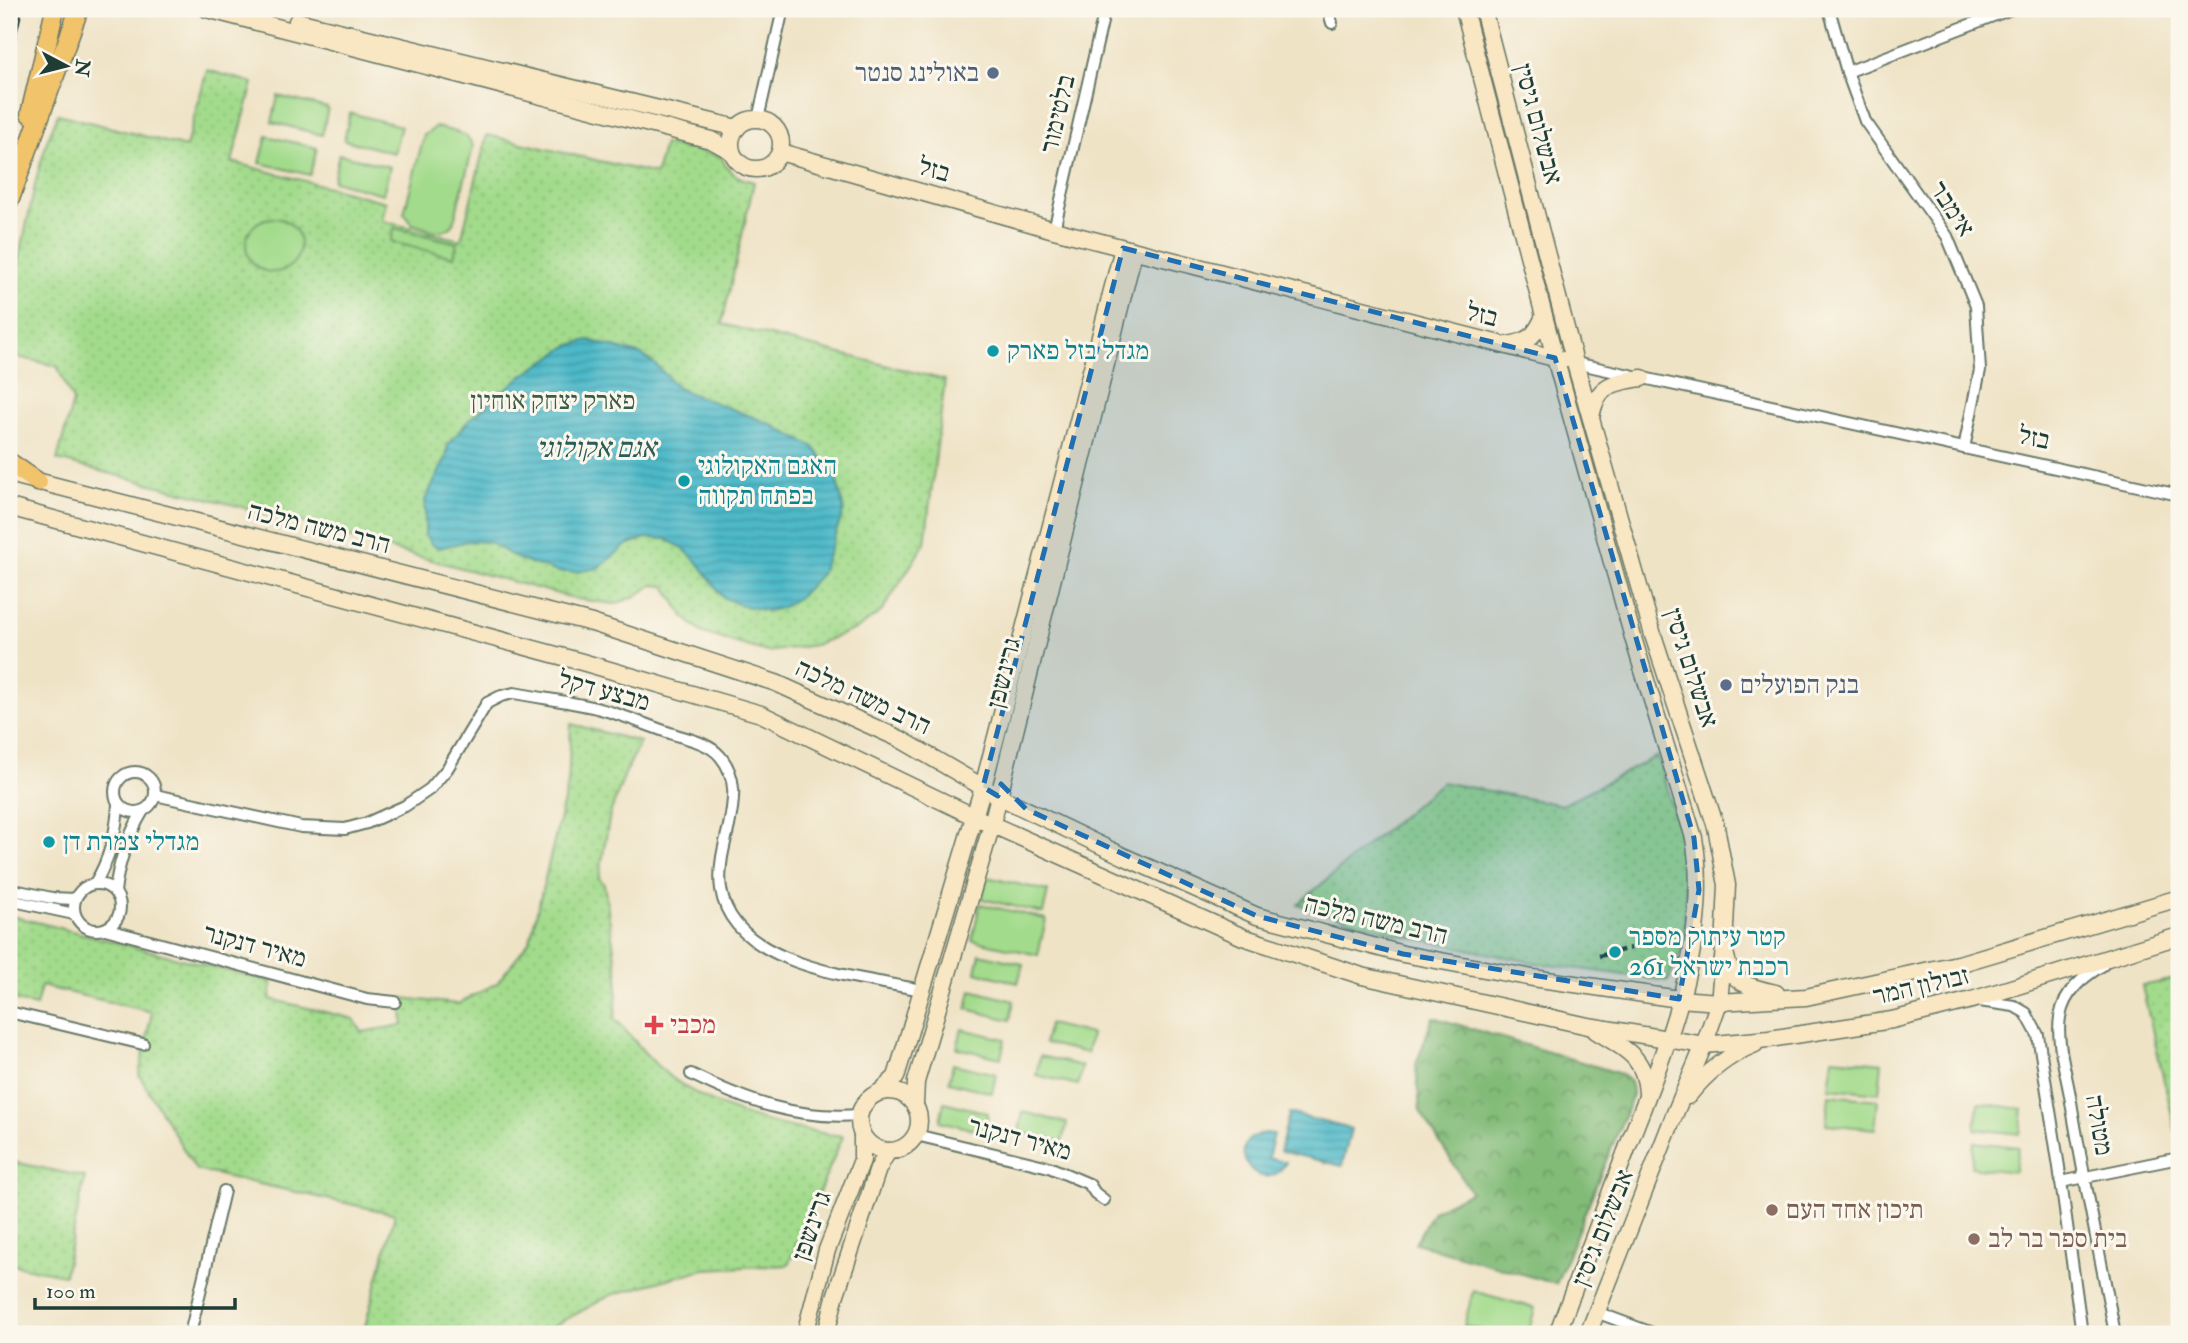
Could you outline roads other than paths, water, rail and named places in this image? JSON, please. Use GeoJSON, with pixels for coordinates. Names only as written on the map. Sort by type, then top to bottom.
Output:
{"type":"FeatureCollection","features":[{"type":"Feature","properties":{"kind":"main road"},"geometry":{"type":"LineString","coordinates":[[9,201],[55,9]]}},
{"type":"Feature","properties":{"kind":"main road"},"geometry":{"type":"LineString","coordinates":[[9,201],[79,9]]}},
{"type":"Feature","properties":{"kind":"main road"},"geometry":{"type":"LineString","coordinates":[[9,462],[38,482]]}},
{"type":"Feature","properties":{"kind":"street"},"geometry":{"type":"LineString","coordinates":[[207,9],[685,133],[710,140],[732,151]]}},
{"type":"Feature","properties":{"kind":"street"},"geometry":{"type":"LineString","coordinates":[[250,9],[737,128]]}},
{"type":"Feature","properties":{"kind":"street"},"geometry":{"type":"LineString","coordinates":[[758,119],[783,9]]}},
{"type":"Feature","properties":{"kind":"street","name":"בלטימור"},"geometry":{"type":"LineString","coordinates":[[1054,230],[1105,9]]}},
{"type":"Feature","properties":{"kind":"street"},"geometry":{"type":"LineString","coordinates":[[1328,9],[1332,23]]}},
{"type":"Feature","properties":{"kind":"street","name":"אבשלום גיסין"},"geometry":{"type":"LineString","coordinates":[[1464,9],[1555,358],[1634,641],[1694,838],[1699,890],[1693,946],[1667,1040],[1557,1334]]}},
{"type":"Feature","properties":{"kind":"street","name":"אבשלום גיסין"},"geometry":{"type":"LineString","coordinates":[[1483,9],[1575,363],[1653,635],[1716,827],[1727,885],[1719,1002],[1588,1334]]}},
{"type":"Feature","properties":{"kind":"street","name":"אימבר"},"geometry":{"type":"LineString","coordinates":[[1829,9],[1847,72],[1865,121],[1947,236],[1976,306],[1980,370],[1964,448]]}},
{"type":"Feature","properties":{"kind":"street"},"geometry":{"type":"LineString","coordinates":[[1847,72],[2011,9]]}},
{"type":"Feature","properties":{"kind":"street"},"geometry":{"type":"LineString","coordinates":[[758,119],[777,130],[780,152],[771,165],[756,170],[741,165],[732,151],[731,142],[737,128],[750,120],[758,119]]}},
{"type":"Feature","properties":{"kind":"street","name":"בזל"},"geometry":{"type":"LineString","coordinates":[[780,152],[1128,250],[1504,346],[2179,495]]}},
{"type":"Feature","properties":{"kind":"street","name":"גרינשפן"},"geometry":{"type":"LineString","coordinates":[[915,1104],[916,1082],[992,824],[1128,250]]}},
{"type":"Feature","properties":{"kind":"street","name":"גרינשפן"},"geometry":{"type":"LineString","coordinates":[[975,817],[1128,250]]}},
{"type":"Feature","properties":{"kind":"street"},"geometry":{"type":"LineString","coordinates":[[1504,346],[1533,337],[1544,316]]}},
{"type":"Feature","properties":{"kind":"street"},"geometry":{"type":"LineString","coordinates":[[1591,420],[1596,396],[1602,390],[1623,381],[1642,378]]}},
{"type":"Feature","properties":{"kind":"street","name":"הרב משה מלכה"},"geometry":{"type":"LineString","coordinates":[[9,474],[604,626],[776,683],[900,739],[998,796],[1257,916],[1403,954],[1533,978],[1679,999]]}},
{"type":"Feature","properties":{"kind":"street","name":"הרב משה מלכה"},"geometry":{"type":"LineString","coordinates":[[9,507],[582,662],[761,714],[975,817],[1256,941],[1362,976],[1588,1026],[1667,1040]]}},
{"type":"Feature","properties":{"kind":"street","name":"מבצע דקל"},"geometry":{"type":"LineString","coordinates":[[155,795],[301,827],[345,829],[367,823],[405,806],[430,789],[447,769],[487,703],[501,696],[514,693],[595,707],[701,744],[719,754],[733,775],[734,802],[723,852],[720,887],[724,902],[734,920],[749,936],[778,956],[816,968],[921,990]]}},
{"type":"Feature","properties":{"kind":"street"},"geometry":{"type":"LineString","coordinates":[[1006,764],[1009,789],[1026,809]]}},
{"type":"Feature","properties":{"kind":"street"},"geometry":{"type":"LineString","coordinates":[[957,771],[966,774],[981,771],[989,765]]}},
{"type":"Feature","properties":{"kind":"street"},"geometry":{"type":"LineString","coordinates":[[118,804],[117,823],[102,873],[95,883],[83,888],[75,899],[74,914],[83,926],[97,931],[115,922],[120,911],[115,892],[116,877],[130,833],[143,811],[153,802],[155,795],[155,788],[148,776],[130,772],[119,779],[115,798],[118,804],[129,812],[143,811]]}},
{"type":"Feature","properties":{"kind":"street"},"geometry":{"type":"LineString","coordinates":[[943,802],[963,834],[964,850]]}},
{"type":"Feature","properties":{"kind":"street"},"geometry":{"type":"LineString","coordinates":[[881,1091],[893,1090],[906,1095],[915,1104],[920,1125],[916,1135],[899,1150],[888,1151],[873,1146],[862,1133],[859,1115],[864,1103],[896,1077],[975,817]]}},
{"type":"Feature","properties":{"kind":"street"},"geometry":{"type":"LineString","coordinates":[[983,855],[1004,841],[1021,837]]}},
{"type":"Feature","properties":{"kind":"street"},"geometry":{"type":"LineString","coordinates":[[95,883],[107,886],[115,892]]}},
{"type":"Feature","properties":{"kind":"street"},"geometry":{"type":"LineString","coordinates":[[9,889],[52,898],[75,899]]}},
{"type":"Feature","properties":{"kind":"street","name":"זבולון המר"},"geometry":{"type":"LineString","coordinates":[[1679,999],[1719,1002],[1806,997],[1962,963],[2179,898]]}},
{"type":"Feature","properties":{"kind":"street"},"geometry":{"type":"LineString","coordinates":[[9,900],[74,914]]}},
{"type":"Feature","properties":{"kind":"street","name":"מאיר דנקנר"},"geometry":{"type":"LineString","coordinates":[[105,929],[368,999],[395,1002]]}},
{"type":"Feature","properties":{"kind":"street","name":"זבולון המר"},"geometry":{"type":"LineString","coordinates":[[1667,1040],[1704,1045],[1769,1039],[1892,1020],[1972,1000],[2179,936]]}},
{"type":"Feature","properties":{"kind":"street"},"geometry":{"type":"LineString","coordinates":[[1724,948],[1727,965],[1733,976],[1743,985],[1806,997]]}},
{"type":"Feature","properties":{"kind":"street","name":"מטולה"},"geometry":{"type":"LineString","coordinates":[[2115,1334],[2059,1028],[2064,1002],[2080,982],[2089,973],[2125,953]]}},
{"type":"Feature","properties":{"kind":"street","name":"מטולה"},"geometry":{"type":"LineString","coordinates":[[1972,1000],[2014,1006],[2026,1013],[2038,1035],[2062,1182],[2082,1334]]}},
{"type":"Feature","properties":{"kind":"street"},"geometry":{"type":"LineString","coordinates":[[9,1012],[143,1044]]}},
{"type":"Feature","properties":{"kind":"street"},"geometry":{"type":"LineString","coordinates":[[1588,1026],[1632,1053],[1646,1076],[1647,1095]]}},
{"type":"Feature","properties":{"kind":"street"},"geometry":{"type":"LineString","coordinates":[[1673,1118],[1705,1076],[1742,1050],[1769,1039]]}},
{"type":"Feature","properties":{"kind":"street"},"geometry":{"type":"LineString","coordinates":[[691,1074],[734,1095],[766,1106],[832,1117],[859,1115]]}},
{"type":"Feature","properties":{"kind":"street","name":"גרינשפן"},"geometry":{"type":"LineString","coordinates":[[805,1334],[827,1250],[862,1160],[862,1133]]}},
{"type":"Feature","properties":{"kind":"street","name":"מאיר דנקנר"},"geometry":{"type":"LineString","coordinates":[[916,1135],[1049,1167],[1089,1184],[1104,1200]]}},
{"type":"Feature","properties":{"kind":"street","name":"גרינשפן"},"geometry":{"type":"LineString","coordinates":[[826,1334],[835,1297],[878,1169],[888,1151]]}},
{"type":"Feature","properties":{"kind":"street"},"geometry":{"type":"LineString","coordinates":[[2062,1182],[2179,1158]]}},
{"type":"Feature","properties":{"kind":"street"},"geometry":{"type":"LineString","coordinates":[[190,1334],[224,1191]]}},
{"type":"Feature","properties":{"kind":"street"},"geometry":{"type":"LineString","coordinates":[[1597,1312],[1655,1334]]}},
{"type":"Feature","properties":{"kind":"water","name":"אגם אקולוגי"},"geometry":{"type":"Polygon","coordinates":[[[588,340],[642,355],[656,365],[679,389],[766,422],[814,447],[836,477],[844,510],[821,574],[799,597],[781,608],[767,611],[740,605],[723,597],[699,564],[683,548],[666,539],[646,538],[627,545],[598,568],[576,572],[558,572],[518,559],[489,542],[468,541],[439,548],[432,545],[425,535],[425,500],[446,458],[448,445],[470,419],[519,378],[568,346],[588,340]]]}},
{"type":"Feature","properties":{"kind":"water"},"geometry":{"type":"Polygon","coordinates":[[[1289,1113],[1351,1129],[1342,1166],[1280,1151],[1289,1113]]]}},
{"type":"Feature","properties":{"kind":"water"},"geometry":{"type":"Polygon","coordinates":[[[1266,1133],[1274,1134],[1268,1158],[1286,1162],[1276,1173],[1266,1176],[1256,1173],[1248,1166],[1244,1156],[1245,1146],[1252,1138],[1266,1133]]]}},
{"type":"Feature","properties":{"kind":"tram line"},"geometry":{"type":"LineString","coordinates":[[9,20],[11,9]]}},
{"type":"Feature","properties":{"kind":"tram line"},"geometry":{"type":"LineString","coordinates":[[9,67],[22,9]]}},
{"type":"Feature","properties":{"kind":"railway"},"geometry":{"type":"LineString","coordinates":[[1599,956],[1631,948]]}},
{"type":"Feature","properties":{"kind":"place","name":"באולינג סנטר"},"geometry":{"type":"Point","coordinates":[993,73]}},
{"type":"Feature","properties":{"kind":"place","name":"מגדל בזל פארק"},"geometry":{"type":"Point","coordinates":[993,351]}},
{"type":"Feature","properties":{"kind":"place","name":"האגם האקולוגי בפתח תקווה"},"geometry":{"type":"Point","coordinates":[684,481]}},
{"type":"Feature","properties":{"kind":"place","name":"בנק הפועלים"},"geometry":{"type":"Point","coordinates":[1726,685]}},
{"type":"Feature","properties":{"kind":"place","name":"מגדלי צמרת דן"},"geometry":{"type":"Point","coordinates":[49,842]}},
{"type":"Feature","properties":{"kind":"place","name":"קטר עיתוק מספר 261 רכבת ישראל"},"geometry":{"type":"Point","coordinates":[1615,952]}},
{"type":"Feature","properties":{"kind":"place","name":"מכבי"},"geometry":{"type":"Point","coordinates":[654,1025]}},
{"type":"Feature","properties":{"kind":"place","name":"תיכון אחד העם"},"geometry":{"type":"Point","coordinates":[1772,1210]}},
{"type":"Feature","properties":{"kind":"place","name":"בית ספר בר לב"},"geometry":{"type":"Point","coordinates":[1974,1239]}},
{"type":"Feature","properties":{"kind":"park label","name":"פארק יצחק אוחיון"},"geometry":{"type":"Point","coordinates":[553,401]}}]}
